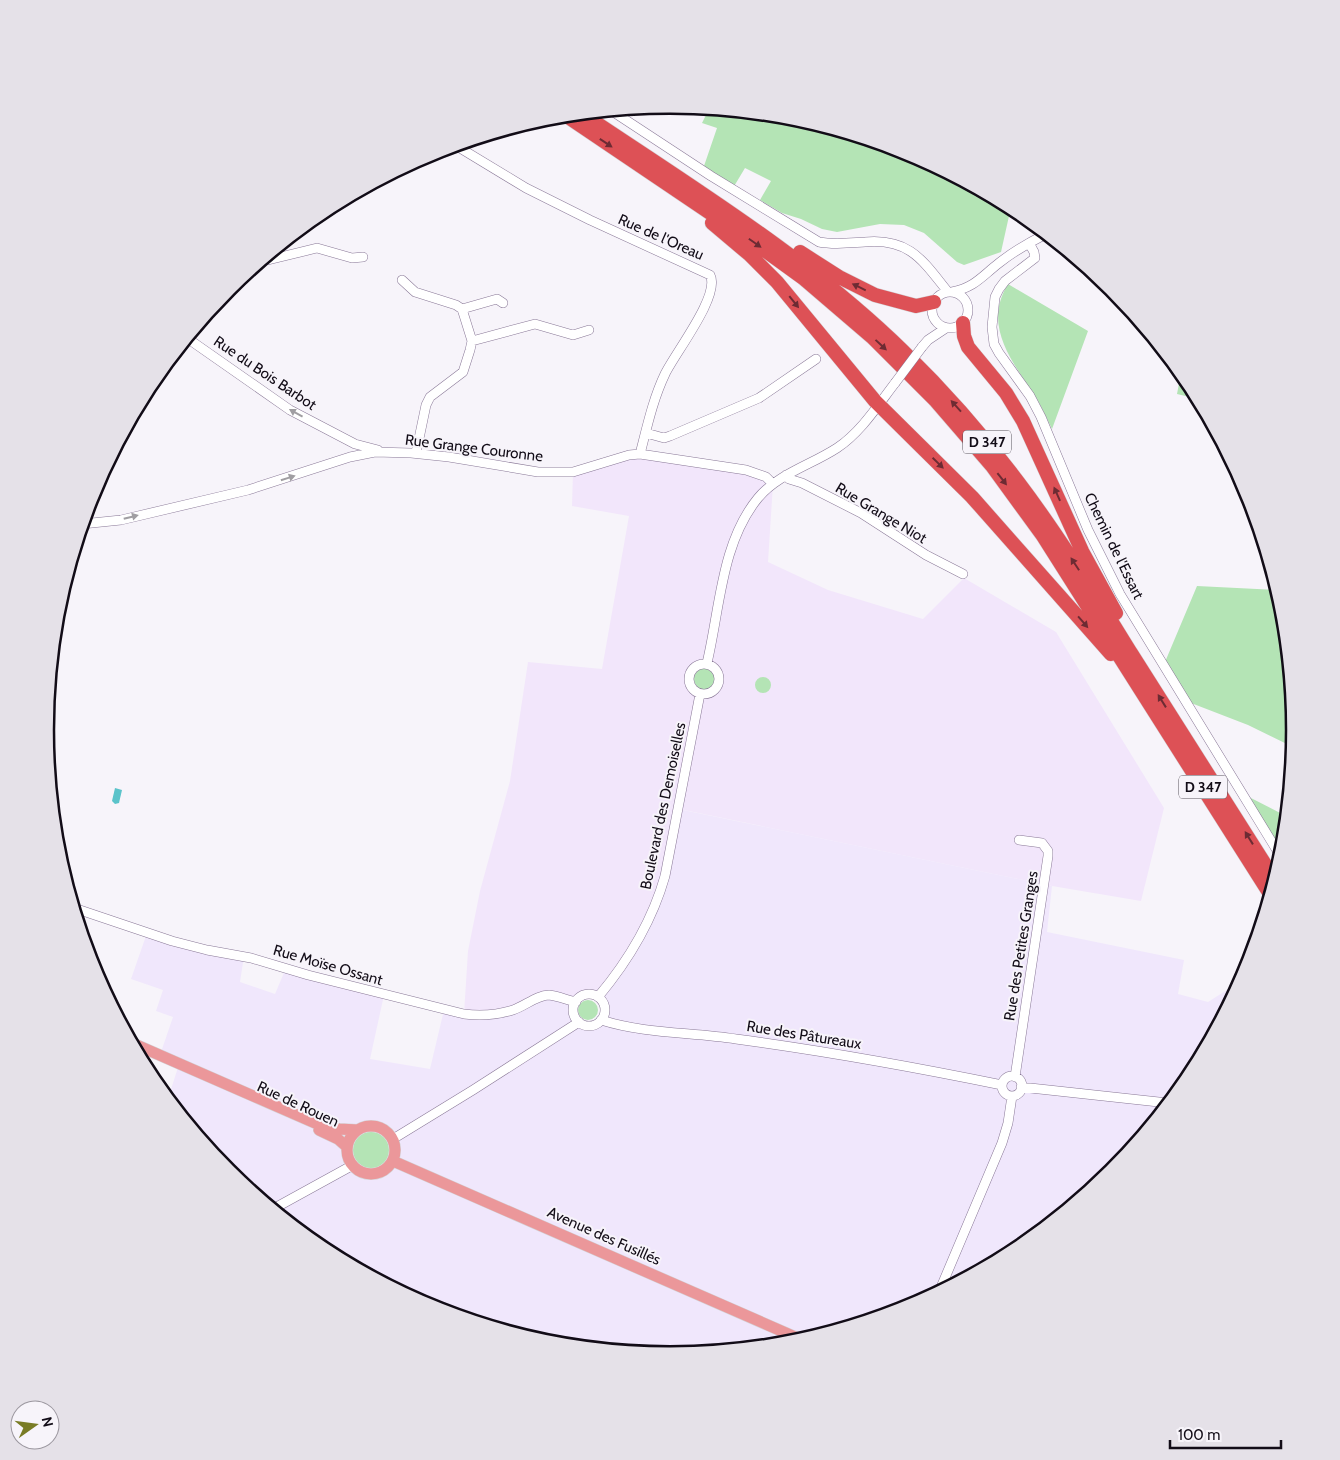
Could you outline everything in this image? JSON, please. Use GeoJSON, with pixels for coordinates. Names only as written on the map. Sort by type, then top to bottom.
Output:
{"type":"FeatureCollection","features":[{"type":"Feature","properties":{"kind":"highway","name":"D 347"},"geometry":{"type":"LineString","coordinates":[[590,119],[810,269],[858,309],[903,351],[963,414],[1041,514],[1266,887]]}},
{"type":"Feature","properties":{"kind":"highway","name":"D 347"},"geometry":{"type":"LineString","coordinates":[[575,122],[772,255],[825,296],[873,338],[935,400],[992,466],[1027,512],[1269,871]]}},
{"type":"Feature","properties":{"kind":"highway"},"geometry":{"type":"LineString","coordinates":[[684,196],[777,282],[878,405],[967,492],[1142,680]]}},
{"type":"Feature","properties":{"kind":"highway"},"geometry":{"type":"LineString","coordinates":[[736,217],[799,251],[839,277],[864,290],[911,305],[935,305]]}},
{"type":"Feature","properties":{"kind":"highway"},"geometry":{"type":"LineString","coordinates":[[963,323],[964,336],[968,347],[1006,393],[1023,421],[1082,551],[1110,602],[1142,680]]}},
{"type":"Feature","properties":{"kind":"main road","name":"Rue de Rouen"},"geometry":{"type":"LineString","coordinates":[[142,1048],[235,1089],[252,1094],[327,1126],[342,1130],[358,1130]]}},
{"type":"Feature","properties":{"kind":"main road","name":"Rue de Rouen"},"geometry":{"type":"LineString","coordinates":[[235,1089],[250,1100],[335,1137],[347,1147]]}},
{"type":"Feature","properties":{"kind":"main road"},"geometry":{"type":"LineString","coordinates":[[367,1126],[375,1126],[388,1132],[393,1139],[395,1154],[384,1170],[371,1174],[358,1170],[350,1160],[347,1147],[352,1134],[358,1130],[367,1126]]}},
{"type":"Feature","properties":{"kind":"main road","name":"Avenue des Fusillés"},"geometry":{"type":"LineString","coordinates":[[392,1161],[789,1334]]}},
{"type":"Feature","properties":{"kind":"street"},"geometry":{"type":"LineString","coordinates":[[620,116],[811,238],[828,244],[890,242],[903,246],[920,258],[950,292],[962,297],[968,306]]}},
{"type":"Feature","properties":{"kind":"street","name":"Rue de l'Oreau"},"geometry":{"type":"LineString","coordinates":[[463,150],[526,188],[710,275],[713,284],[703,309],[665,374],[650,416],[640,454]]}},
{"type":"Feature","properties":{"kind":"street"},"geometry":{"type":"LineString","coordinates":[[935,305],[950,292],[974,285],[1004,260],[1040,237]]}},
{"type":"Feature","properties":{"kind":"street","name":"Chemin de l'Essart"},"geometry":{"type":"LineString","coordinates":[[1029,243],[1035,258],[1004,281],[996,297],[992,327],[994,344],[1024,387],[1041,417],[1088,530],[1120,594],[1275,847]]}},
{"type":"Feature","properties":{"kind":"street"},"geometry":{"type":"LineString","coordinates":[[277,256],[317,248],[352,258],[363,257]]}},
{"type":"Feature","properties":{"kind":"street"},"geometry":{"type":"LineString","coordinates":[[707,663],[732,546],[742,521],[759,496],[786,475],[839,447],[854,434],[878,405],[925,343],[932,328],[935,305],[935,276]]}},
{"type":"Feature","properties":{"kind":"street"},"geometry":{"type":"LineString","coordinates":[[402,280],[415,292],[456,305],[462,309],[472,341],[463,372],[430,397],[426,405],[416,453]]}},
{"type":"Feature","properties":{"kind":"street"},"geometry":{"type":"LineString","coordinates":[[935,305],[940,326],[952,328],[963,323],[974,285]]}},
{"type":"Feature","properties":{"kind":"street"},"geometry":{"type":"LineString","coordinates":[[462,309],[497,299],[502,303]]}},
{"type":"Feature","properties":{"kind":"street"},"geometry":{"type":"LineString","coordinates":[[472,341],[535,324],[572,335],[589,330]]}},
{"type":"Feature","properties":{"kind":"street"},"geometry":{"type":"LineString","coordinates":[[925,343],[946,328]]}},
{"type":"Feature","properties":{"kind":"street","name":"Rue du Bois Barbot"},"geometry":{"type":"LineString","coordinates":[[193,341],[290,410],[355,444],[388,452]]}},
{"type":"Feature","properties":{"kind":"street"},"geometry":{"type":"LineString","coordinates":[[646,433],[664,438],[731,410],[770,391],[816,359]]}},
{"type":"Feature","properties":{"kind":"street"},"geometry":{"type":"LineString","coordinates":[[355,444],[360,454]]}},
{"type":"Feature","properties":{"kind":"street","name":"Rue Grange Couronne"},"geometry":{"type":"LineString","coordinates":[[89,523],[121,520],[248,490],[360,454],[388,452],[449,457],[538,472],[573,472],[629,455],[640,454],[746,470],[766,477],[774,484]]}},
{"type":"Feature","properties":{"kind":"street","name":"Rue Grange Niot"},"geometry":{"type":"LineString","coordinates":[[786,475],[789,479],[860,513],[926,555],[963,574]]}},
{"type":"Feature","properties":{"kind":"street"},"geometry":{"type":"LineString","coordinates":[[707,663],[717,670],[719,682],[714,690],[700,694],[691,688],[689,673],[696,665],[707,663]]}},
{"type":"Feature","properties":{"kind":"street","name":"Boulevard des Demoiselles"},"geometry":{"type":"LineString","coordinates":[[598,997],[622,967],[658,902],[667,868],[700,694]]}},
{"type":"Feature","properties":{"kind":"street","name":"Rue des Petites Granges"},"geometry":{"type":"LineString","coordinates":[[1015,1077],[1048,856],[1048,851],[1042,843],[1020,840]]}},
{"type":"Feature","properties":{"kind":"street","name":"Rue Moïse Ossant"},"geometry":{"type":"LineString","coordinates":[[81,910],[172,941],[251,958],[308,975],[464,1014],[480,1016],[514,1010],[550,995],[576,1002]]}},
{"type":"Feature","properties":{"kind":"street"},"geometry":{"type":"LineString","coordinates":[[587,994],[598,997],[604,1003],[605,1008],[604,1016],[601,1020],[593,1026],[579,1022],[574,1010],[576,1002],[587,994]]}},
{"type":"Feature","properties":{"kind":"street","name":"Rue des Pâtureaux"},"geometry":{"type":"LineString","coordinates":[[601,1020],[641,1029],[714,1035],[776,1044],[900,1064],[1002,1084]]}},
{"type":"Feature","properties":{"kind":"street"},"geometry":{"type":"LineString","coordinates":[[393,1139],[579,1022]]}},
{"type":"Feature","properties":{"kind":"street"},"geometry":{"type":"LineString","coordinates":[[1008,1077],[1015,1077],[1020,1081],[1022,1087],[1019,1093],[1012,1096],[1003,1091],[1002,1084],[1008,1077]]}},
{"type":"Feature","properties":{"kind":"street"},"geometry":{"type":"LineString","coordinates":[[1022,1087],[1161,1102]]}},
{"type":"Feature","properties":{"kind":"street"},"geometry":{"type":"LineString","coordinates":[[943,1283],[1002,1143],[1008,1123],[1012,1096]]}},
{"type":"Feature","properties":{"kind":"street"},"geometry":{"type":"LineString","coordinates":[[279,1206],[353,1165]]}},
{"type":"Feature","properties":{"kind":"shaded area"},"geometry":{"type":"Polygon","coordinates":[[[629,455],[736,469],[773,484],[768,562],[828,590],[923,619],[964,578],[1056,632],[1164,808],[1141,901],[1052,886],[679,809],[658,902],[598,997],[587,994],[578,999],[514,1010],[464,1014],[468,951],[480,891],[510,781],[528,662],[602,669],[629,516],[572,506],[573,472],[629,455]]]}},
{"type":"Feature","properties":{"kind":"shaded area"},"geometry":{"type":"Polygon","coordinates":[[[678,809],[1052,886],[1047,932],[1184,960],[1178,994],[1208,1002],[1229,988],[1204,1038],[1182,1072],[1159,1105],[1106,1166],[1045,1219],[978,1264],[943,1283],[906,1299],[868,1314],[829,1325],[750,1341],[670,1346],[590,1341],[550,1334],[472,1314],[397,1283],[362,1264],[328,1242],[295,1219],[234,1166],[181,1105],[171,1090],[179,1064],[160,1055],[173,1017],[156,1011],[163,990],[131,979],[147,933],[244,956],[240,982],[275,994],[286,968],[384,995],[370,1059],[430,1069],[444,1010],[480,1016],[544,996],[576,1002],[574,1010],[579,1022],[593,1026],[604,1016],[605,1008],[601,999],[651,917],[678,809]]]}},
{"type":"Feature","properties":{"kind":"green space"},"geometry":{"type":"Polygon","coordinates":[[[706,115],[710,115],[790,126],[868,146],[906,161],[943,177],[1009,216],[1001,252],[964,265],[957,262],[924,233],[904,225],[880,224],[837,232],[822,229],[782,213],[760,200],[771,181],[745,168],[733,188],[704,166],[717,128],[702,123],[706,115]]]}},
{"type":"Feature","properties":{"kind":"green space"},"geometry":{"type":"Polygon","coordinates":[[[1008,284],[1088,331],[1052,429],[1038,401],[1004,345],[998,316],[1001,300],[1008,284]]]}},
{"type":"Feature","properties":{"kind":"green space"},"geometry":{"type":"Polygon","coordinates":[[[1179,384],[1188,396],[1177,394],[1179,384]]]}},
{"type":"Feature","properties":{"kind":"green space"},"geometry":{"type":"Polygon","coordinates":[[[1197,586],[1269,590],[1281,650],[1285,690],[1286,743],[1248,725],[1191,703],[1165,662],[1197,586]]]}},
{"type":"Feature","properties":{"kind":"green space"},"geometry":{"type":"Polygon","coordinates":[[[705,668],[713,671],[716,679],[713,687],[705,690],[697,687],[694,679],[697,671],[705,668]]]}},
{"type":"Feature","properties":{"kind":"green space"},"geometry":{"type":"Polygon","coordinates":[[[763,677],[771,685],[763,693],[755,685],[763,677]]]}},
{"type":"Feature","properties":{"kind":"green space"},"geometry":{"type":"Polygon","coordinates":[[[1247,796],[1280,813],[1276,841],[1247,796]]]}},
{"type":"Feature","properties":{"kind":"green space"},"geometry":{"type":"Polygon","coordinates":[[[584,1000],[592,1000],[598,1006],[598,1014],[592,1020],[584,1020],[578,1014],[578,1006],[584,1000]]]}},
{"type":"Feature","properties":{"kind":"green space"},"geometry":{"type":"Polygon","coordinates":[[[371,1132],[384,1137],[389,1150],[384,1163],[371,1168],[358,1163],[353,1150],[358,1137],[371,1132]]]}},
{"type":"Feature","properties":{"kind":"water"},"geometry":{"type":"Polygon","coordinates":[[[115,788],[122,790],[119,803],[115,804],[112,801],[115,788]]]}}]}
